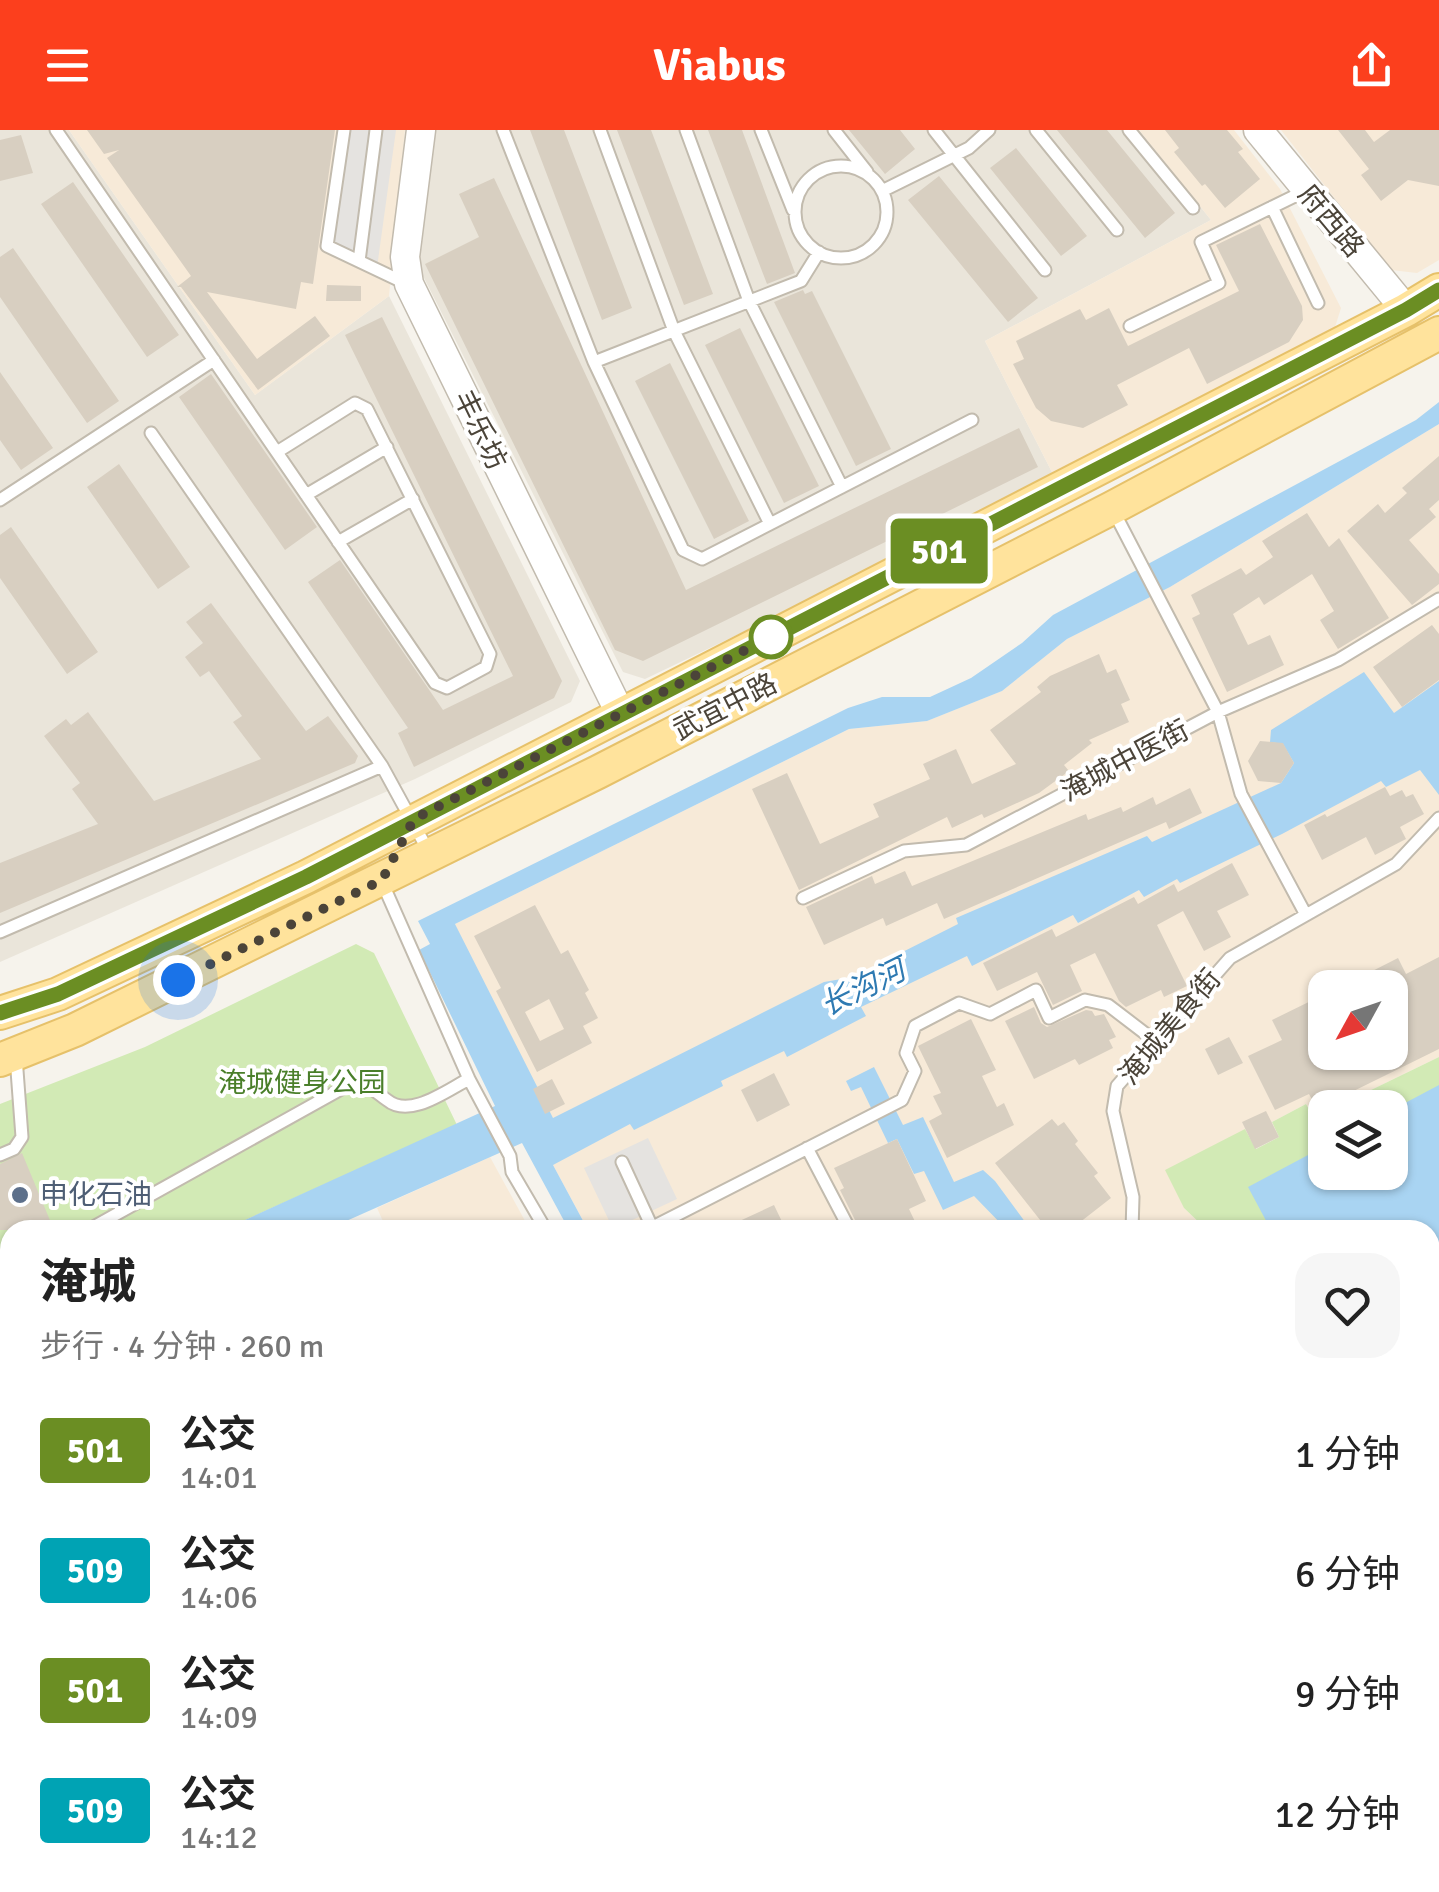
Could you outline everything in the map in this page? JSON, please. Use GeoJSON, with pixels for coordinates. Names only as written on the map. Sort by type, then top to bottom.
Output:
{"type":"FeatureCollection","features":[{"type":"Feature","properties":{"kind":"main road","name":"武宜中路"},"geometry":{"type":"LineString","coordinates":[[0,1013],[76,986],[306,877],[1406,310],[1438,290]]}},
{"type":"Feature","properties":{"kind":"main road","name":"武宜中路"},"geometry":{"type":"LineString","coordinates":[[8,1057],[76,1030],[431,856],[1112,508],[1439,333]]}},
{"type":"Feature","properties":{"kind":"street","name":"丰乐坊"},"geometry":{"type":"LineString","coordinates":[[421,130],[404,257],[409,284],[621,714]]}},
{"type":"Feature","properties":{"kind":"street","name":"府西路"},"geometry":{"type":"LineString","coordinates":[[1258,130],[1406,310]]}},
{"type":"Feature","properties":{"kind":"lane"},"geometry":{"type":"LineString","coordinates":[[56,130],[435,683],[447,688],[486,666],[490,654],[367,409],[354,404],[277,452]]}},
{"type":"Feature","properties":{"kind":"lane"},"geometry":{"type":"LineString","coordinates":[[344,130],[327,246],[409,284]]}},
{"type":"Feature","properties":{"kind":"lane"},"geometry":{"type":"LineString","coordinates":[[359,261],[376,130]]}},
{"type":"Feature","properties":{"kind":"lane"},"geometry":{"type":"LineString","coordinates":[[503,130],[594,362],[682,550],[702,559],[972,420]]}},
{"type":"Feature","properties":{"kind":"lane"},"geometry":{"type":"LineString","coordinates":[[600,130],[674,330],[770,524]]}},
{"type":"Feature","properties":{"kind":"lane"},"geometry":{"type":"LineString","coordinates":[[686,130],[750,301],[842,486]]}},
{"type":"Feature","properties":{"kind":"lane"},"geometry":{"type":"LineString","coordinates":[[761,130],[802,236],[818,252],[842,259],[870,248],[886,222],[887,206],[882,191],[834,130]]}},
{"type":"Feature","properties":{"kind":"lane"},"geometry":{"type":"LineString","coordinates":[[934,130],[1045,270]]}},
{"type":"Feature","properties":{"kind":"lane"},"geometry":{"type":"LineString","coordinates":[[882,191],[968,148],[990,130]]}},
{"type":"Feature","properties":{"kind":"lane"},"geometry":{"type":"LineString","coordinates":[[1036,130],[1117,230]]}},
{"type":"Feature","properties":{"kind":"lane"},"geometry":{"type":"LineString","coordinates":[[1130,130],[1193,208]]}},
{"type":"Feature","properties":{"kind":"lane"},"geometry":{"type":"LineString","coordinates":[[795,216],[798,194],[818,172],[846,166],[873,179]]}},
{"type":"Feature","properties":{"kind":"lane"},"geometry":{"type":"LineString","coordinates":[[1130,326],[1219,283],[1201,242],[1305,190]]}},
{"type":"Feature","properties":{"kind":"lane"},"geometry":{"type":"LineString","coordinates":[[1272,207],[1318,304]]}},
{"type":"Feature","properties":{"kind":"lane"},"geometry":{"type":"LineString","coordinates":[[594,362],[801,281],[818,252]]}},
{"type":"Feature","properties":{"kind":"lane"},"geometry":{"type":"LineString","coordinates":[[0,500],[214,360]]}},
{"type":"Feature","properties":{"kind":"lane"},"geometry":{"type":"LineString","coordinates":[[151,432],[382,766],[431,856]]}},
{"type":"Feature","properties":{"kind":"lane"},"geometry":{"type":"LineString","coordinates":[[306,495],[387,447]]}},
{"type":"Feature","properties":{"kind":"lane"},"geometry":{"type":"LineString","coordinates":[[338,542],[413,499]]}},
{"type":"Feature","properties":{"kind":"lane"},"geometry":{"type":"LineString","coordinates":[[1112,508],[1218,712],[1241,794],[1306,915]]}},
{"type":"Feature","properties":{"kind":"lane","name":"淹城中医街"},"geometry":{"type":"LineString","coordinates":[[802,898],[904,850],[966,845],[1218,712],[1338,660],[1439,600]]}},
{"type":"Feature","properties":{"kind":"lane"},"geometry":{"type":"LineString","coordinates":[[0,932],[382,766]]}},
{"type":"Feature","properties":{"kind":"lane","name":"淹城美食街"},"geometry":{"type":"LineString","coordinates":[[1132,1220],[1132,1197],[1113,1112],[1117,1086],[1230,958],[1396,864],[1439,818]]}},
{"type":"Feature","properties":{"kind":"lane"},"geometry":{"type":"LineString","coordinates":[[414,819],[382,880],[469,1079],[510,1156],[512,1172],[540,1220]]}},
{"type":"Feature","properties":{"kind":"lane"},"geometry":{"type":"LineString","coordinates":[[667,1220],[902,1100],[915,1071],[906,1053],[914,1026],[959,1002],[990,1014],[1036,990],[1049,1018],[1085,1000],[1108,1004],[1155,1042]]}},
{"type":"Feature","properties":{"kind":"lane"},"geometry":{"type":"LineString","coordinates":[[0,1155],[14,1150],[22,1137],[8,1057]]}},
{"type":"Feature","properties":{"kind":"lane"},"geometry":{"type":"LineString","coordinates":[[106,1220],[352,1083],[371,1084],[391,1104],[413,1107],[469,1079]]}},
{"type":"Feature","properties":{"kind":"lane"},"geometry":{"type":"LineString","coordinates":[[808,1148],[845,1220]]}},
{"type":"Feature","properties":{"kind":"lane"},"geometry":{"type":"LineString","coordinates":[[622,1162],[645,1220]]}},
{"type":"Feature","properties":{"kind":"shaded area"},"geometry":{"type":"Polygon","coordinates":[[[0,130],[69,130],[255,395],[389,296],[580,681],[571,702],[415,779],[0,962],[0,130]]]}},
{"type":"Feature","properties":{"kind":"shaded area"},"geometry":{"type":"Polygon","coordinates":[[[69,130],[405,130],[389,296],[255,395],[69,130]]]}},
{"type":"Feature","properties":{"kind":"shaded area"},"geometry":{"type":"Polygon","coordinates":[[[341,130],[396,130],[376,275],[324,248],[341,130]]]}},
{"type":"Feature","properties":{"kind":"shaded area"},"geometry":{"type":"Polygon","coordinates":[[[434,130],[1139,130],[1211,220],[985,341],[1057,482],[645,679],[623,672],[419,268],[434,130]]]}},
{"type":"Feature","properties":{"kind":"shaded area"},"geometry":{"type":"Polygon","coordinates":[[[1139,130],[1234,130],[1280,189],[1341,308],[1331,340],[1057,482],[985,341],[1211,220],[1139,130]]]}},
{"type":"Feature","properties":{"kind":"shaded area"},"geometry":{"type":"Polygon","coordinates":[[[1281,130],[1439,130],[1439,260],[1417,273],[1391,270],[1281,130]]]}},
{"type":"Feature","properties":{"kind":"shaded area"},"geometry":{"type":"Polygon","coordinates":[[[1439,424],[1439,1057],[1371,1090],[1308,1090],[1308,1108],[1306,1104],[1272,1122],[1279,1137],[1255,1149],[1245,1129],[1184,1208],[1197,1220],[583,1220],[553,1165],[455,924],[849,729],[927,721],[1002,691],[1067,639],[1170,587],[1439,424]]]}},
{"type":"Feature","properties":{"kind":"shaded area"},"geometry":{"type":"Polygon","coordinates":[[[648,1138],[677,1199],[632,1220],[609,1220],[584,1168],[648,1138]]]}},
{"type":"Feature","properties":{"kind":"shaded area"},"geometry":{"type":"Polygon","coordinates":[[[490,1157],[525,1220],[382,1220],[377,1208],[490,1157]]]}},
{"type":"Feature","properties":{"kind":"green space","name":"淹城健身公园"},"geometry":{"type":"Polygon","coordinates":[[[356,944],[374,953],[457,1125],[245,1220],[0,1220],[0,1104],[145,1047],[356,944]]]}},
{"type":"Feature","properties":{"kind":"green space"},"geometry":{"type":"Polygon","coordinates":[[[1439,1057],[1439,1220],[1197,1220],[1184,1208],[1165,1170],[1245,1129],[1256,1149],[1279,1137],[1272,1122],[1306,1104],[1308,1190],[1408,1190],[1408,1090],[1371,1090],[1439,1057]]]}},
{"type":"Feature","properties":{"kind":"water","name":"长沟河"},"geometry":{"type":"Polygon","coordinates":[[[1439,402],[1439,424],[1170,587],[1067,639],[1002,691],[927,721],[849,729],[455,924],[553,1118],[824,982],[853,977],[958,924],[956,918],[1147,836],[1152,842],[1281,783],[1294,763],[1283,744],[1270,742],[1271,730],[1364,672],[1394,713],[1439,681],[1439,795],[1420,770],[1386,787],[1381,781],[1180,883],[1177,879],[1144,897],[1139,890],[1078,923],[1073,915],[972,966],[967,956],[861,1007],[866,1016],[787,1057],[784,1051],[634,1130],[630,1124],[553,1165],[583,1220],[564,1220],[522,1143],[349,1220],[245,1220],[495,1106],[419,950],[430,944],[418,921],[848,708],[882,697],[930,697],[971,678],[1022,643],[1053,615],[1416,420],[1439,402]]]}},
{"type":"Feature","properties":{"kind":"water"},"geometry":{"type":"Polygon","coordinates":[[[874,1067],[903,1125],[923,1117],[954,1182],[983,1170],[1024,1220],[997,1220],[974,1196],[943,1210],[924,1171],[914,1174],[897,1139],[888,1143],[861,1087],[851,1091],[846,1081],[874,1067]]]}},
{"type":"Feature","properties":{"kind":"water"},"geometry":{"type":"Polygon","coordinates":[[[1439,1085],[1439,1220],[1266,1220],[1248,1187],[1308,1155],[1308,1190],[1408,1190],[1408,1101],[1439,1085]]]}},
{"type":"Feature","properties":{"kind":"building"},"geometry":{"type":"Polygon","coordinates":[[[87,130],[335,130],[313,284],[301,282],[296,309],[207,292],[257,359],[315,316],[330,336],[258,390],[181,287],[177,287],[191,276],[107,158],[119,150],[104,154],[87,130]]]}},
{"type":"Feature","properties":{"kind":"building"},"geometry":{"type":"Polygon","coordinates":[[[530,130],[564,130],[632,308],[602,320],[530,130]]]}},
{"type":"Feature","properties":{"kind":"building"},"geometry":{"type":"Polygon","coordinates":[[[617,130],[651,130],[713,294],[684,305],[617,130]]]}},
{"type":"Feature","properties":{"kind":"building"},"geometry":{"type":"Polygon","coordinates":[[[708,130],[742,130],[795,273],[767,284],[708,130]]]}},
{"type":"Feature","properties":{"kind":"building"},"geometry":{"type":"Polygon","coordinates":[[[849,130],[900,130],[915,149],[885,174],[849,130]]]}},
{"type":"Feature","properties":{"kind":"building"},"geometry":{"type":"Polygon","coordinates":[[[1057,130],[1107,130],[1175,213],[1145,238],[1057,130]]]}},
{"type":"Feature","properties":{"kind":"building"},"geometry":{"type":"Polygon","coordinates":[[[1165,130],[1227,130],[1243,149],[1238,152],[1260,179],[1225,208],[1174,152],[1179,148],[1165,130]]]}},
{"type":"Feature","properties":{"kind":"building"},"geometry":{"type":"Polygon","coordinates":[[[1338,130],[1365,130],[1374,142],[1390,130],[1439,130],[1439,186],[1408,180],[1381,201],[1361,175],[1369,169],[1338,130]]]}},
{"type":"Feature","properties":{"kind":"building"},"geometry":{"type":"Polygon","coordinates":[[[21,135],[33,173],[0,181],[0,140],[21,135]]]}},
{"type":"Feature","properties":{"kind":"building"},"geometry":{"type":"Polygon","coordinates":[[[1016,148],[1087,236],[1061,256],[990,168],[1016,148]]]}},
{"type":"Feature","properties":{"kind":"building"},"geometry":{"type":"Polygon","coordinates":[[[939,176],[1038,298],[1008,322],[908,200],[939,176]]]}},
{"type":"Feature","properties":{"kind":"building"},"geometry":{"type":"Polygon","coordinates":[[[494,178],[686,590],[1019,428],[1038,467],[643,661],[615,650],[425,264],[479,237],[459,194],[494,178]]]}},
{"type":"Feature","properties":{"kind":"building"},"geometry":{"type":"Polygon","coordinates":[[[73,182],[179,335],[147,357],[41,204],[73,182]]]}},
{"type":"Feature","properties":{"kind":"building"},"geometry":{"type":"Polygon","coordinates":[[[1260,224],[1302,306],[1303,320],[1289,342],[1207,384],[1189,348],[1117,385],[1128,405],[1083,428],[1051,421],[1036,408],[1013,364],[1024,359],[1016,341],[1080,309],[1086,320],[1109,308],[1128,346],[1239,291],[1216,245],[1260,224]]]}},
{"type":"Feature","properties":{"kind":"building"},"geometry":{"type":"Polygon","coordinates":[[[13,248],[119,401],[87,423],[0,297],[0,257],[13,248]]]}},
{"type":"Feature","properties":{"kind":"building"},"geometry":{"type":"Polygon","coordinates":[[[327,285],[361,286],[361,301],[326,301],[327,285]]]}},
{"type":"Feature","properties":{"kind":"building"},"geometry":{"type":"Polygon","coordinates":[[[803,290],[805,294],[812,291],[891,449],[856,466],[774,302],[803,290]]]}},
{"type":"Feature","properties":{"kind":"building"},"geometry":{"type":"Polygon","coordinates":[[[382,317],[562,681],[554,698],[414,767],[398,733],[408,728],[308,582],[340,560],[443,710],[513,676],[345,335],[382,317]]]}},
{"type":"Feature","properties":{"kind":"building"},"geometry":{"type":"Polygon","coordinates":[[[740,328],[819,486],[784,503],[705,345],[740,328]]]}},
{"type":"Feature","properties":{"kind":"building"},"geometry":{"type":"Polygon","coordinates":[[[670,363],[749,521],[714,539],[635,381],[670,363]]]}},
{"type":"Feature","properties":{"kind":"building"},"geometry":{"type":"Polygon","coordinates":[[[0,372],[53,448],[21,470],[0,440],[0,372]]]}},
{"type":"Feature","properties":{"kind":"building"},"geometry":{"type":"Polygon","coordinates":[[[211,374],[317,527],[285,550],[179,397],[211,374]]]}},
{"type":"Feature","properties":{"kind":"building"},"geometry":{"type":"Polygon","coordinates":[[[1439,456],[1439,500],[1429,509],[1436,517],[1409,540],[1439,574],[1439,584],[1412,605],[1347,531],[1378,504],[1385,513],[1407,493],[1402,488],[1439,456]]]}},
{"type":"Feature","properties":{"kind":"building"},"geometry":{"type":"Polygon","coordinates":[[[119,464],[190,567],[158,589],[87,487],[119,464]]]}},
{"type":"Feature","properties":{"kind":"building"},"geometry":{"type":"Polygon","coordinates":[[[1307,513],[1329,547],[1339,538],[1389,618],[1338,649],[1320,620],[1334,611],[1312,574],[1264,605],[1259,597],[1233,614],[1248,645],[1270,635],[1284,665],[1227,692],[1192,618],[1200,614],[1191,595],[1241,568],[1246,575],[1273,557],[1262,541],[1307,513]]]}},
{"type":"Feature","properties":{"kind":"building"},"geometry":{"type":"Polygon","coordinates":[[[11,527],[98,652],[67,674],[0,578],[0,535],[11,527]]]}},
{"type":"Feature","properties":{"kind":"building"},"geometry":{"type":"Polygon","coordinates":[[[211,603],[306,731],[328,716],[358,756],[355,763],[0,913],[0,863],[98,824],[72,789],[80,783],[44,736],[66,719],[71,725],[88,712],[154,801],[261,759],[233,722],[242,716],[209,671],[200,677],[185,657],[203,643],[186,622],[211,603]]]}},
{"type":"Feature","properties":{"kind":"building"},"geometry":{"type":"Polygon","coordinates":[[[1432,625],[1439,634],[1439,680],[1402,707],[1373,667],[1432,625]]]}},
{"type":"Feature","properties":{"kind":"building"},"geometry":{"type":"Polygon","coordinates":[[[1099,654],[1107,673],[1116,669],[1130,700],[1121,704],[1129,722],[1089,740],[1092,743],[1064,765],[1069,771],[1039,793],[984,818],[982,814],[952,828],[947,817],[799,890],[752,789],[787,773],[820,844],[879,817],[873,804],[930,779],[923,764],[956,749],[972,784],[1016,764],[990,730],[1041,692],[1037,687],[1050,676],[1099,654]]]}},
{"type":"Feature","properties":{"kind":"building"},"geometry":{"type":"Polygon","coordinates":[[[1260,741],[1283,743],[1294,763],[1281,783],[1258,781],[1248,761],[1260,741]]]}},
{"type":"Feature","properties":{"kind":"building"},"geometry":{"type":"Polygon","coordinates":[[[1385,787],[1390,796],[1402,790],[1406,797],[1413,794],[1424,814],[1400,827],[1406,839],[1375,855],[1366,837],[1322,860],[1304,825],[1385,787]]]}},
{"type":"Feature","properties":{"kind":"building"},"geometry":{"type":"Polygon","coordinates":[[[1190,788],[1202,813],[1169,829],[1166,822],[944,919],[937,903],[886,926],[883,918],[824,945],[806,907],[872,876],[875,884],[905,871],[912,886],[1086,814],[1088,820],[1121,807],[1123,812],[1153,797],[1156,805],[1190,788]]]}},
{"type":"Feature","properties":{"kind":"building"},"geometry":{"type":"Polygon","coordinates":[[[1232,863],[1249,895],[1217,911],[1231,937],[1204,951],[1183,911],[1157,925],[1187,986],[1164,997],[1161,990],[1126,1007],[1119,1001],[1095,953],[1070,965],[1082,991],[1053,1005],[1037,972],[997,991],[983,963],[1052,929],[1056,937],[1134,897],[1138,904],[1174,884],[1178,892],[1232,863]]]}},
{"type":"Feature","properties":{"kind":"building"},"geometry":{"type":"Polygon","coordinates":[[[535,905],[561,954],[568,950],[589,990],[585,993],[598,1018],[583,1026],[592,1043],[537,1072],[496,991],[501,988],[474,936],[535,905]],[[549,999],[525,1012],[540,1041],[564,1029],[549,999]]]}},
{"type":"Feature","properties":{"kind":"building"},"geometry":{"type":"Polygon","coordinates":[[[1439,957],[1439,1049],[1408,1064],[1408,973],[1439,957]]]}},
{"type":"Feature","properties":{"kind":"building"},"geometry":{"type":"Polygon","coordinates":[[[1398,958],[1404,970],[1374,970],[1398,958]]]}},
{"type":"Feature","properties":{"kind":"building"},"geometry":{"type":"Polygon","coordinates":[[[1308,1002],[1308,1070],[1396,1070],[1356,1090],[1308,1090],[1308,1094],[1275,1110],[1248,1056],[1282,1040],[1272,1020],[1308,1002]]]}},
{"type":"Feature","properties":{"kind":"building"},"geometry":{"type":"Polygon","coordinates":[[[1034,1007],[1047,1027],[1086,1010],[1095,1016],[1104,1014],[1116,1037],[1109,1040],[1113,1048],[1079,1065],[1075,1059],[1034,1079],[1005,1021],[1034,1007]]]}},
{"type":"Feature","properties":{"kind":"building"},"geometry":{"type":"Polygon","coordinates":[[[971,1019],[996,1070],[982,1076],[997,1107],[1004,1103],[1014,1125],[947,1158],[929,1121],[942,1114],[933,1096],[941,1093],[918,1046],[971,1019]]]}},
{"type":"Feature","properties":{"kind":"building"},"geometry":{"type":"Polygon","coordinates":[[[1229,1037],[1243,1063],[1218,1075],[1205,1049],[1229,1037]]]}},
{"type":"Feature","properties":{"kind":"building"},"geometry":{"type":"Polygon","coordinates":[[[774,1073],[790,1105],[757,1122],[741,1090],[774,1073]]]}},
{"type":"Feature","properties":{"kind":"building"},"geometry":{"type":"Polygon","coordinates":[[[552,1079],[565,1104],[545,1114],[533,1089],[552,1079]]]}},
{"type":"Feature","properties":{"kind":"building"},"geometry":{"type":"Polygon","coordinates":[[[1266,1111],[1279,1137],[1255,1149],[1242,1122],[1266,1111]]]}},
{"type":"Feature","properties":{"kind":"building"},"geometry":{"type":"Polygon","coordinates":[[[1052,1119],[1058,1126],[1064,1122],[1111,1198],[1083,1220],[1040,1220],[995,1163],[1052,1119]]]}},
{"type":"Feature","properties":{"kind":"building"},"geometry":{"type":"Polygon","coordinates":[[[897,1139],[926,1201],[909,1209],[914,1220],[855,1220],[834,1168],[897,1139]]]}},
{"type":"Feature","properties":{"kind":"building","name":"申化石油"},"geometry":{"type":"Polygon","coordinates":[[[22,1153],[50,1220],[0,1220],[0,1164],[22,1153]]]}},
{"type":"Feature","properties":{"kind":"building"},"geometry":{"type":"Polygon","coordinates":[[[774,1205],[781,1220],[742,1220],[774,1205]]]}},
{"type":"Feature","properties":{"kind":"bus line","name":"501"},"geometry":{"type":"LineString","coordinates":[[0,1013],[58,994],[306,877],[1439,290]]}},
{"type":"Feature","properties":{"kind":"place","name":"申化石油"},"geometry":{"type":"Point","coordinates":[20,1195]}},
{"type":"Feature","properties":{"kind":"route"},"geometry":{"type":"LineString","coordinates":[[178,980],[382,880],[414,819],[771,637]]}}]}
